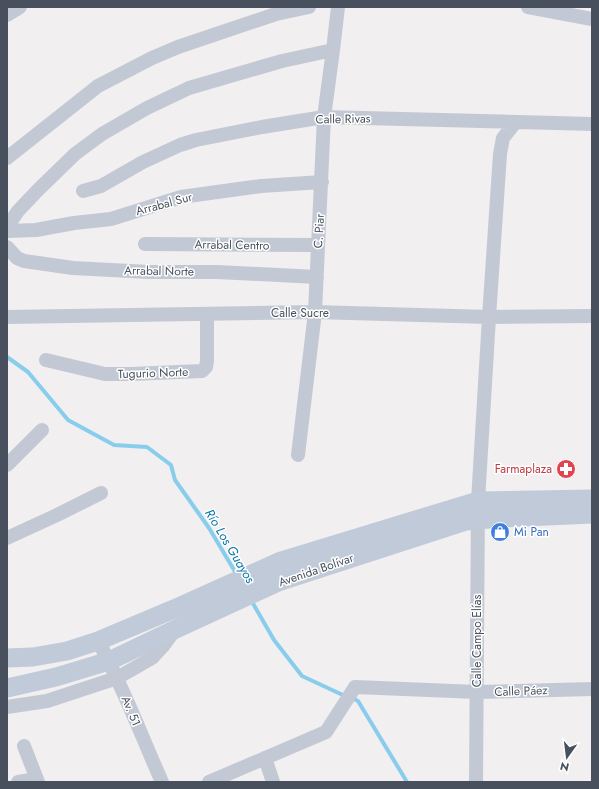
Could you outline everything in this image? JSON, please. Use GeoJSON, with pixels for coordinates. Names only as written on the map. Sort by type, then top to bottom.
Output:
{"type":"FeatureCollection","features":[{"type":"Feature","properties":{"kind":"main road","name":"Avenida Bolívar"},"geometry":{"type":"LineString","coordinates":[[7,658],[33,657],[67,651],[98,641],[281,561],[478,501],[592,499]]}},
{"type":"Feature","properties":{"kind":"main road","name":"Avenida Bolívar"},"geometry":{"type":"LineString","coordinates":[[7,688],[56,677],[109,661],[278,582],[466,521],[592,514]]}},
{"type":"Feature","properties":{"kind":"street"},"geometry":{"type":"LineString","coordinates":[[7,16],[20,7]]}},
{"type":"Feature","properties":{"kind":"street"},"geometry":{"type":"LineString","coordinates":[[7,158],[98,86],[146,61],[178,47],[268,16],[309,7]]}},
{"type":"Feature","properties":{"kind":"street","name":"C. Piar"},"geometry":{"type":"LineString","coordinates":[[298,455],[315,312],[324,117],[334,50],[338,7]]}},
{"type":"Feature","properties":{"kind":"street"},"geometry":{"type":"LineString","coordinates":[[528,7],[592,19]]}},
{"type":"Feature","properties":{"kind":"street"},"geometry":{"type":"LineString","coordinates":[[7,226],[18,211],[75,154],[102,134],[147,108],[188,88],[282,61],[334,50]]}},
{"type":"Feature","properties":{"kind":"street","name":"Calle Rivas"},"geometry":{"type":"LineString","coordinates":[[83,191],[101,186],[143,162],[180,145],[196,140],[324,117],[592,124]]}},
{"type":"Feature","properties":{"kind":"street","name":"Calle Campo Elías"},"geometry":{"type":"LineString","coordinates":[[476,782],[478,501],[500,154],[503,138],[515,123]]}},
{"type":"Feature","properties":{"kind":"street","name":"Arrabal Sur"},"geometry":{"type":"LineString","coordinates":[[7,231],[36,230],[74,223],[111,219],[181,197],[261,186],[322,182]]}},
{"type":"Feature","properties":{"kind":"street","name":"Arrabal Centro"},"geometry":{"type":"LineString","coordinates":[[145,244],[318,245]]}},
{"type":"Feature","properties":{"kind":"street","name":"Arrabal Norte"},"geometry":{"type":"LineString","coordinates":[[7,247],[17,258],[24,261],[73,268],[149,272],[217,272],[317,277]]}},
{"type":"Feature","properties":{"kind":"street","name":"Calle Sucre"},"geometry":{"type":"LineString","coordinates":[[7,317],[315,312],[489,317],[592,316]]}},
{"type":"Feature","properties":{"kind":"street","name":"Tugurio Norte"},"geometry":{"type":"LineString","coordinates":[[46,360],[105,374],[202,371],[206,367],[207,361],[207,314]]}},
{"type":"Feature","properties":{"kind":"street"},"geometry":{"type":"LineString","coordinates":[[7,466],[42,430]]}},
{"type":"Feature","properties":{"kind":"street"},"geometry":{"type":"LineString","coordinates":[[7,538],[58,515],[101,493]]}},
{"type":"Feature","properties":{"kind":"street"},"geometry":{"type":"LineString","coordinates":[[7,708],[47,701],[117,678],[152,658],[176,629]]}},
{"type":"Feature","properties":{"kind":"street","name":"Av. 51"},"geometry":{"type":"LineString","coordinates":[[98,641],[117,678],[162,782]]}},
{"type":"Feature","properties":{"kind":"street","name":"Calle Páez"},"geometry":{"type":"LineString","coordinates":[[265,758],[326,732],[355,687],[477,692],[592,689]]}},
{"type":"Feature","properties":{"kind":"street"},"geometry":{"type":"LineString","coordinates":[[18,782],[37,781],[24,746]]}},
{"type":"Feature","properties":{"kind":"street"},"geometry":{"type":"LineString","coordinates":[[208,782],[265,758],[273,782]]}},
{"type":"Feature","properties":{"kind":"waterway","name":"Río Los Guayos"},"geometry":{"type":"LineString","coordinates":[[7,357],[28,372],[68,420],[114,445],[147,447],[171,465],[175,480],[209,528],[237,575]]}},
{"type":"Feature","properties":{"kind":"waterway","name":"Río Los Guayos"},"geometry":{"type":"LineString","coordinates":[[251,600],[274,640],[302,676],[345,696]]}},
{"type":"Feature","properties":{"kind":"waterway","name":"Río Los Guayos"},"geometry":{"type":"LineString","coordinates":[[352,698],[358,701],[407,782]]}},
{"type":"Feature","properties":{"kind":"place","name":"Farmaplaza"},"geometry":{"type":"Point","coordinates":[566,469]}},
{"type":"Feature","properties":{"kind":"place","name":"Mi Pan"},"geometry":{"type":"Point","coordinates":[500,532]}}]}
